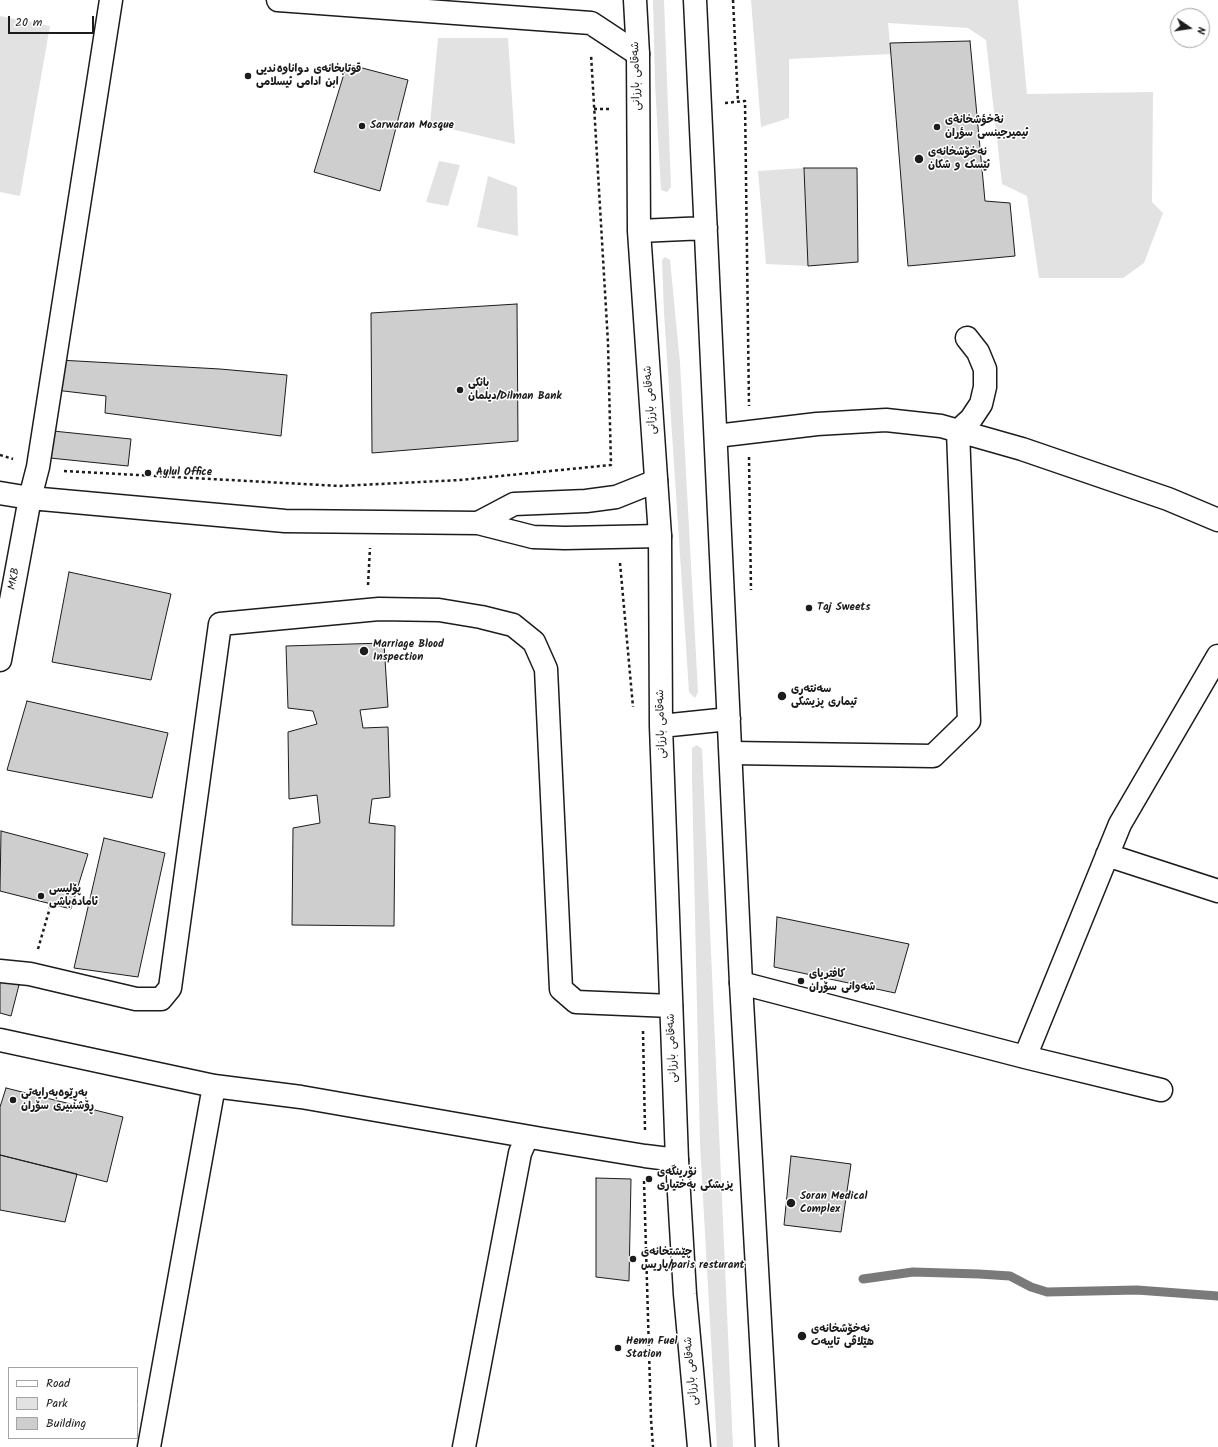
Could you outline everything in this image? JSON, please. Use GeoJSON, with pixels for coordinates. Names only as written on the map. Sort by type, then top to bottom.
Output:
{"type":"FeatureCollection","features":[{"type":"Feature","properties":{"kind":"main road","name":"MKB"},"geometry":{"type":"LineString","coordinates":[[0,660],[30,498],[38,466],[111,0]]}},
{"type":"Feature","properties":{"kind":"main road"},"geometry":{"type":"LineString","coordinates":[[278,0],[591,23],[638,54]]}},
{"type":"Feature","properties":{"kind":"main road","name":"شەقامی بارزانی"},"geometry":{"type":"LineString","coordinates":[[635,0],[638,54],[639,231],[660,536],[661,726],[677,1160],[685,1294],[699,1447]]}},
{"type":"Feature","properties":{"kind":"main road"},"geometry":{"type":"LineString","coordinates":[[695,0],[742,983],[767,1447]]}},
{"type":"Feature","properties":{"kind":"main road"},"geometry":{"type":"LineString","coordinates":[[639,231],[706,228]]}},
{"type":"Feature","properties":{"kind":"main road"},"geometry":{"type":"LineString","coordinates":[[958,431],[971,420],[981,404],[986,387],[985,369],[978,352],[967,338]]}},
{"type":"Feature","properties":{"kind":"main road"},"geometry":{"type":"LineString","coordinates":[[716,436],[816,424],[886,420],[941,426],[1022,449],[1168,499],[1218,520]]}},
{"type":"Feature","properties":{"kind":"main road"},"geometry":{"type":"LineString","coordinates":[[731,753],[933,756],[969,721],[958,431]]}},
{"type":"Feature","properties":{"kind":"main road"},"geometry":{"type":"LineString","coordinates":[[478,523],[514,504],[586,501],[616,498],[656,481]]}},
{"type":"Feature","properties":{"kind":"main road"},"geometry":{"type":"LineString","coordinates":[[0,493],[30,498],[284,521],[478,523],[533,537],[565,538],[660,536]]}},
{"type":"Feature","properties":{"kind":"main road"},"geometry":{"type":"LineString","coordinates":[[0,971],[30,974],[136,999],[161,999],[170,988],[220,624],[379,609],[439,610],[481,617],[513,625],[534,642],[546,669],[562,989],[576,1002],[671,1006]]}},
{"type":"Feature","properties":{"kind":"main road"},"geometry":{"type":"LineString","coordinates":[[1025,1057],[1106,855],[1120,824],[1218,657]]}},
{"type":"Feature","properties":{"kind":"main road"},"geometry":{"type":"LineString","coordinates":[[661,726],[729,719]]}},
{"type":"Feature","properties":{"kind":"main road"},"geometry":{"type":"LineString","coordinates":[[1106,855],[1218,891]]}},
{"type":"Feature","properties":{"kind":"main road"},"geometry":{"type":"LineString","coordinates":[[742,983],[1025,1057],[1161,1090]]}},
{"type":"Feature","properties":{"kind":"main road"},"geometry":{"type":"LineString","coordinates":[[0,1040],[214,1086],[301,1097],[645,1156],[677,1160]]}},
{"type":"Feature","properties":{"kind":"main road"},"geometry":{"type":"LineString","coordinates":[[149,1447],[214,1086]]}},
{"type":"Feature","properties":{"kind":"main road"},"geometry":{"type":"LineString","coordinates":[[464,1447],[520,1153],[527,1136]]}},
{"type":"Feature","properties":{"kind":"path"},"geometry":{"type":"LineString","coordinates":[[733,0],[738,102]]}},
{"type":"Feature","properties":{"kind":"path"},"geometry":{"type":"LineString","coordinates":[[0,455],[52,471],[340,486],[460,480],[611,465],[608,344],[590,39],[591,23]]}},
{"type":"Feature","properties":{"kind":"path"},"geometry":{"type":"LineString","coordinates":[[367,610],[371,522]]}},
{"type":"Feature","properties":{"kind":"path"},"geometry":{"type":"LineString","coordinates":[[30,974],[51,904]]}},
{"type":"Feature","properties":{"kind":"green space"},"geometry":{"type":"Polygon","coordinates":[[[653,0],[664,0],[671,187],[667,192],[661,190],[655,84],[653,0]]]}},
{"type":"Feature","properties":{"kind":"green space"},"geometry":{"type":"Polygon","coordinates":[[[751,0],[1018,0],[1027,94],[1153,92],[1152,202],[1163,213],[1144,263],[1123,278],[1039,278],[1027,196],[1002,184],[986,40],[968,28],[888,23],[891,54],[789,59],[789,118],[761,127],[751,0]]]}},
{"type":"Feature","properties":{"kind":"green space"},"geometry":{"type":"Polygon","coordinates":[[[0,16],[50,26],[20,196],[0,192],[0,16]]]}},
{"type":"Feature","properties":{"kind":"green space"},"geometry":{"type":"Polygon","coordinates":[[[438,38],[508,38],[515,144],[430,124],[438,38]]]}},
{"type":"Feature","properties":{"kind":"green space"},"geometry":{"type":"Polygon","coordinates":[[[439,161],[460,165],[448,206],[426,202],[439,161]]]}},
{"type":"Feature","properties":{"kind":"green space"},"geometry":{"type":"Polygon","coordinates":[[[804,168],[808,266],[766,264],[758,171],[804,168]]]}},
{"type":"Feature","properties":{"kind":"green space"},"geometry":{"type":"Polygon","coordinates":[[[488,176],[517,187],[518,236],[477,227],[488,176]]]}},
{"type":"Feature","properties":{"kind":"green space"},"geometry":{"type":"Polygon","coordinates":[[[665,257],[670,260],[680,363],[698,692],[695,698],[689,692],[664,312],[662,260],[665,257]]]}},
{"type":"Feature","properties":{"kind":"green space"},"geometry":{"type":"Polygon","coordinates":[[[697,745],[702,749],[733,1447],[717,1447],[700,1144],[692,778],[692,748],[697,745]]]}},
{"type":"Feature","properties":{"kind":"building","name":"نةخؤشخانةى ئیميرجينسى سؤران"},"geometry":{"type":"Polygon","coordinates":[[[970,41],[985,201],[1010,203],[1015,256],[908,266],[890,43],[970,41]]]}},
{"type":"Feature","properties":{"kind":"building","name":"Sarwaran Mosque"},"geometry":{"type":"Polygon","coordinates":[[[347,64],[408,80],[380,191],[314,172],[347,64]]]}},
{"type":"Feature","properties":{"kind":"building"},"geometry":{"type":"Polygon","coordinates":[[[804,168],[857,168],[858,262],[808,266],[804,168]]]}},
{"type":"Feature","properties":{"kind":"building"},"geometry":{"type":"Polygon","coordinates":[[[517,304],[518,441],[372,453],[371,313],[517,304]]]}},
{"type":"Feature","properties":{"kind":"building"},"geometry":{"type":"Polygon","coordinates":[[[59,360],[220,369],[287,375],[281,436],[105,413],[106,396],[55,390],[59,360]]]}},
{"type":"Feature","properties":{"kind":"building"},"geometry":{"type":"Polygon","coordinates":[[[53,431],[131,439],[128,466],[50,458],[53,431]]]}},
{"type":"Feature","properties":{"kind":"building"},"geometry":{"type":"Polygon","coordinates":[[[69,572],[171,594],[151,680],[52,662],[69,572]]]}},
{"type":"Feature","properties":{"kind":"building"},"geometry":{"type":"Polygon","coordinates":[[[384,643],[388,707],[360,710],[363,728],[388,727],[390,797],[372,799],[369,823],[395,826],[394,926],[292,925],[293,828],[320,823],[317,795],[289,799],[288,732],[317,724],[313,711],[288,708],[286,646],[384,643]]]}},
{"type":"Feature","properties":{"kind":"building"},"geometry":{"type":"Polygon","coordinates":[[[27,701],[168,733],[152,798],[7,770],[27,701]]]}},
{"type":"Feature","properties":{"kind":"building"},"geometry":{"type":"Polygon","coordinates":[[[1,831],[88,854],[71,909],[0,891],[1,831]]]}},
{"type":"Feature","properties":{"kind":"building"},"geometry":{"type":"Polygon","coordinates":[[[104,838],[165,853],[138,977],[74,968],[104,838]]]}},
{"type":"Feature","properties":{"kind":"building"},"geometry":{"type":"Polygon","coordinates":[[[777,917],[909,944],[895,993],[774,967],[777,917]]]}},
{"type":"Feature","properties":{"kind":"building"},"geometry":{"type":"Polygon","coordinates":[[[0,981],[19,985],[11,1016],[0,1013],[0,981]]]}},
{"type":"Feature","properties":{"kind":"building"},"geometry":{"type":"Polygon","coordinates":[[[6,1088],[123,1117],[107,1182],[0,1155],[0,1107],[6,1088]]]}},
{"type":"Feature","properties":{"kind":"building"},"geometry":{"type":"Polygon","coordinates":[[[0,1155],[77,1174],[65,1222],[0,1210],[0,1155]]]}},
{"type":"Feature","properties":{"kind":"building"},"geometry":{"type":"Polygon","coordinates":[[[791,1156],[851,1164],[841,1232],[784,1225],[791,1156]]]}},
{"type":"Feature","properties":{"kind":"building"},"geometry":{"type":"Polygon","coordinates":[[[596,1178],[631,1179],[629,1281],[596,1277],[596,1178]]]}},
{"type":"Feature","properties":{"kind":"waterway"},"geometry":{"type":"LineString","coordinates":[[863,1279],[913,1272],[979,1274],[1010,1276],[1031,1287],[1047,1292],[1137,1290],[1218,1296]]}},
{"type":"Feature","properties":{"kind":"place","name":"قوتابخانەی دواناوەندیی ابن ادامی ئیسلامی"},"geometry":{"type":"Point","coordinates":[248,76]}},
{"type":"Feature","properties":{"kind":"place","name":"Sarwaran Mosque"},"geometry":{"type":"Point","coordinates":[362,126]}},
{"type":"Feature","properties":{"kind":"place","name":"نةخؤشخانةى ئیميرجينسى سؤران"},"geometry":{"type":"Point","coordinates":[937,127]}},
{"type":"Feature","properties":{"kind":"place","name":"نەخۆشخانەی ئێسک و شکان"},"geometry":{"type":"Point","coordinates":[919,159]}},
{"type":"Feature","properties":{"kind":"place","name":"بانکی دیلمان/Dilman Bank"},"geometry":{"type":"Point","coordinates":[460,390]}},
{"type":"Feature","properties":{"kind":"place","name":"Aylul Office"},"geometry":{"type":"Point","coordinates":[148,473]}},
{"type":"Feature","properties":{"kind":"place","name":"Taj Sweets"},"geometry":{"type":"Point","coordinates":[809,608]}},
{"type":"Feature","properties":{"kind":"place","name":"Marriage Blood Inspection"},"geometry":{"type":"Point","coordinates":[364,651]}},
{"type":"Feature","properties":{"kind":"place","name":"سەنتەری تیماری پزیشکی"},"geometry":{"type":"Point","coordinates":[782,696]}},
{"type":"Feature","properties":{"kind":"place","name":"پۆلیسی ئامادەباشی"},"geometry":{"type":"Point","coordinates":[41,896]}},
{"type":"Feature","properties":{"kind":"place","name":"کافتریای شەوانی سۆران"},"geometry":{"type":"Point","coordinates":[801,981]}},
{"type":"Feature","properties":{"kind":"place","name":"بەڕێوەبەرایەتی ڕۆشنبیری سۆران"},"geometry":{"type":"Point","coordinates":[13,1100]}},
{"type":"Feature","properties":{"kind":"place","name":"نۆرینگەی پزیشکی بەختیاری"},"geometry":{"type":"Point","coordinates":[649,1179]}},
{"type":"Feature","properties":{"kind":"place","name":"Soran Medical Complex"},"geometry":{"type":"Point","coordinates":[791,1203]}},
{"type":"Feature","properties":{"kind":"place","name":"چێشتخانەی پاریس/paris resturant"},"geometry":{"type":"Point","coordinates":[633,1259]}},
{"type":"Feature","properties":{"kind":"place","name":"نەخۆشخانەی هێلاڤی تایبەت"},"geometry":{"type":"Point","coordinates":[802,1336]}},
{"type":"Feature","properties":{"kind":"place","name":"Hemn Fuel Station"},"geometry":{"type":"Point","coordinates":[618,1348]}}]}
